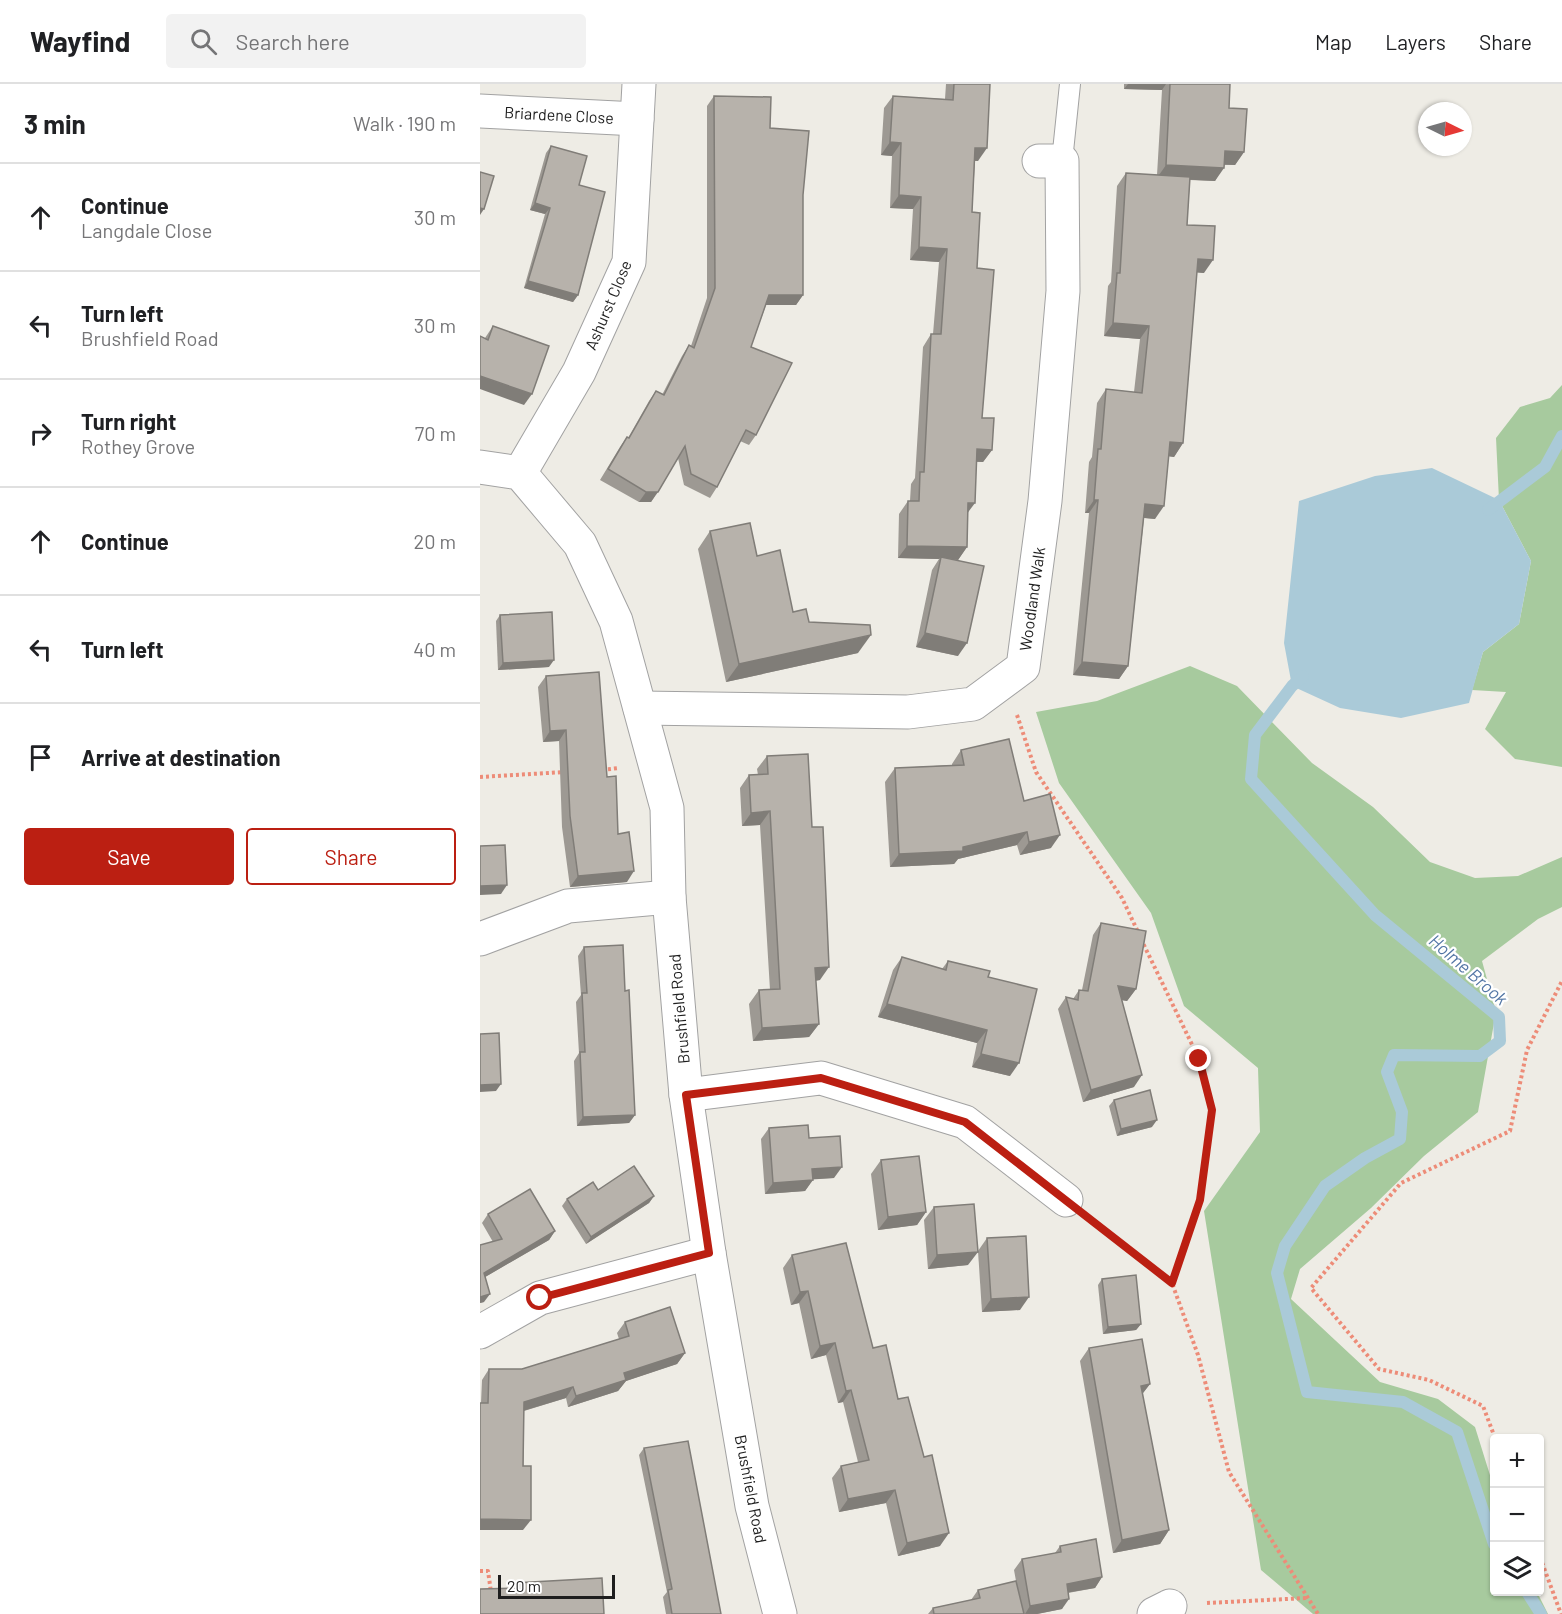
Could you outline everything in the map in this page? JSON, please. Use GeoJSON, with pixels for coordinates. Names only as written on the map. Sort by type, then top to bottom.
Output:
{"type":"FeatureCollection","features":[{"type":"Feature","properties":{"kind":"street","name":"Ashurst Close"},"geometry":{"type":"LineString","coordinates":[[520,473],[579,372],[629,262],[639,84]]}},
{"type":"Feature","properties":{"kind":"street","name":"Briardene Close"},"geometry":{"type":"LineString","coordinates":[[480,111],[637,119]]}},
{"type":"Feature","properties":{"kind":"street","name":"Woodland Walk"},"geometry":{"type":"LineString","coordinates":[[640,708],[908,712],[974,704],[1023,667],[1045,501],[1063,291],[1050,161]]}},
{"type":"Feature","properties":{"kind":"street"},"geometry":{"type":"LineString","coordinates":[[480,467],[520,473]]}},
{"type":"Feature","properties":{"kind":"street","name":"Brushfield Road"},"geometry":{"type":"LineString","coordinates":[[520,473],[580,544],[616,621],[667,808],[669,897],[686,1095],[709,1253],[752,1506],[780,1614]]}},
{"type":"Feature","properties":{"kind":"street"},"geometry":{"type":"LineString","coordinates":[[480,939],[568,906],[669,897]]}},
{"type":"Feature","properties":{"kind":"street"},"geometry":{"type":"LineString","coordinates":[[686,1095],[821,1078],[965,1122],[1066,1200]]}},
{"type":"Feature","properties":{"kind":"street"},"geometry":{"type":"LineString","coordinates":[[480,1332],[540,1298],[709,1253]]}},
{"type":"Feature","properties":{"kind":"lane"},"geometry":{"type":"LineString","coordinates":[[1050,161],[1070,84]]}},
{"type":"Feature","properties":{"kind":"path"},"geometry":{"type":"LineString","coordinates":[[1023,667],[1017,716],[1036,772],[1122,898],[1199,1059],[1212,1110],[1200,1200],[1172,1283]]}},
{"type":"Feature","properties":{"kind":"path"},"geometry":{"type":"LineString","coordinates":[[594,770],[656,765]]}},
{"type":"Feature","properties":{"kind":"path"},"geometry":{"type":"LineString","coordinates":[[480,777],[571,771]]}},
{"type":"Feature","properties":{"kind":"path"},"geometry":{"type":"LineString","coordinates":[[1494,1434],[1483,1406],[1429,1380],[1379,1370],[1311,1288],[1401,1183],[1510,1131],[1527,1050],[1562,981]]}},
{"type":"Feature","properties":{"kind":"path"},"geometry":{"type":"LineString","coordinates":[[1066,1200],[1172,1283],[1198,1355],[1229,1472],[1318,1614]]}},
{"type":"Feature","properties":{"kind":"path"},"geometry":{"type":"LineString","coordinates":[[1544,1570],[1561,1614]]}},
{"type":"Feature","properties":{"kind":"path"},"geometry":{"type":"LineString","coordinates":[[480,1571],[488,1571],[492,1603]]}},
{"type":"Feature","properties":{"kind":"path"},"geometry":{"type":"LineString","coordinates":[[1162,1610],[1308,1598]]}},
{"type":"Feature","properties":{"kind":"green space"},"geometry":{"type":"Polygon","coordinates":[[[1562,385],[1562,767],[1515,759],[1485,729],[1506,692],[1472,690],[1483,652],[1519,624],[1531,561],[1499,500],[1496,438],[1520,407],[1550,398],[1562,385]]]}},
{"type":"Feature","properties":{"kind":"green space"},"geometry":{"type":"Polygon","coordinates":[[[1190,666],[1237,686],[1312,763],[1373,807],[1430,862],[1475,878],[1518,876],[1562,857],[1562,907],[1538,919],[1482,961],[1496,1012],[1478,1112],[1424,1156],[1371,1208],[1300,1269],[1291,1299],[1380,1382],[1438,1399],[1475,1427],[1490,1475],[1490,1596],[1539,1596],[1548,1614],[1313,1614],[1261,1570],[1204,1211],[1260,1132],[1258,1068],[1184,1006],[1151,913],[1059,783],[1036,712],[1097,701],[1190,666]]]}},
{"type":"Feature","properties":{"kind":"water"},"geometry":{"type":"Polygon","coordinates":[[[1432,468],[1499,500],[1531,561],[1519,624],[1483,652],[1469,703],[1401,718],[1340,708],[1292,686],[1284,643],[1299,501],[1375,476],[1432,468]]]}},
{"type":"Feature","properties":{"kind":"building"},"geometry":{"type":"Polygon","coordinates":[[[954,84],[990,84],[987,148],[975,148],[972,212],[980,213],[977,268],[994,270],[982,418],[994,418],[992,450],[977,449],[975,503],[968,503],[967,547],[907,546],[908,501],[919,501],[920,472],[924,472],[931,334],[941,334],[947,249],[919,247],[921,197],[899,195],[901,143],[890,142],[893,96],[953,100],[954,84]]]}},
{"type":"Feature","properties":{"kind":"building"},"geometry":{"type":"Polygon","coordinates":[[[1170,84],[1230,84],[1229,108],[1247,109],[1244,152],[1225,151],[1224,168],[1166,165],[1170,84]]]}},
{"type":"Feature","properties":{"kind":"building"},"geometry":{"type":"Polygon","coordinates":[[[714,96],[771,97],[770,128],[809,131],[803,195],[803,295],[769,295],[751,347],[792,363],[756,435],[746,430],[717,487],[691,474],[685,446],[658,492],[646,492],[608,469],[656,391],[664,395],[689,345],[694,348],[715,288],[714,96]]]}},
{"type":"Feature","properties":{"kind":"building"},"geometry":{"type":"Polygon","coordinates":[[[551,146],[587,156],[579,185],[605,192],[578,295],[528,281],[550,208],[535,203],[551,146]]]}},
{"type":"Feature","properties":{"kind":"building"},"geometry":{"type":"Polygon","coordinates":[[[480,172],[494,176],[484,209],[480,208],[480,172]]]}},
{"type":"Feature","properties":{"kind":"building"},"geometry":{"type":"Polygon","coordinates":[[[1126,173],[1190,177],[1187,225],[1215,226],[1213,260],[1198,259],[1183,443],[1170,442],[1164,506],[1145,504],[1128,666],[1082,662],[1098,500],[1094,500],[1098,449],[1101,449],[1106,389],[1142,393],[1149,326],[1113,323],[1117,273],[1120,273],[1126,173]]]}},
{"type":"Feature","properties":{"kind":"building"},"geometry":{"type":"Polygon","coordinates":[[[493,326],[549,346],[532,394],[480,376],[480,336],[488,340],[493,326]]]}},
{"type":"Feature","properties":{"kind":"building"},"geometry":{"type":"Polygon","coordinates":[[[750,523],[757,556],[780,550],[793,612],[806,609],[809,622],[870,625],[871,635],[739,664],[710,531],[750,523]]]}},
{"type":"Feature","properties":{"kind":"building"},"geometry":{"type":"Polygon","coordinates":[[[941,557],[984,566],[967,643],[925,633],[941,557]]]}},
{"type":"Feature","properties":{"kind":"building"},"geometry":{"type":"Polygon","coordinates":[[[552,612],[554,660],[503,663],[500,615],[552,612]]]}},
{"type":"Feature","properties":{"kind":"building"},"geometry":{"type":"Polygon","coordinates":[[[599,672],[607,777],[616,776],[618,834],[629,832],[634,871],[578,876],[570,816],[566,730],[550,731],[546,676],[599,672]]]}},
{"type":"Feature","properties":{"kind":"building"},"geometry":{"type":"Polygon","coordinates":[[[1009,739],[1024,801],[1050,794],[1060,835],[1029,842],[1027,832],[963,847],[963,851],[899,854],[895,768],[964,765],[961,750],[1009,739]]]}},
{"type":"Feature","properties":{"kind":"building"},"geometry":{"type":"Polygon","coordinates":[[[808,754],[812,827],[823,827],[829,967],[815,968],[819,1024],[762,1028],[759,990],[780,989],[770,811],[751,813],[749,775],[768,774],[767,756],[808,754]]]}},
{"type":"Feature","properties":{"kind":"building"},"geometry":{"type":"Polygon","coordinates":[[[505,845],[507,885],[480,886],[480,846],[505,845]]]}},
{"type":"Feature","properties":{"kind":"building"},"geometry":{"type":"Polygon","coordinates":[[[1101,923],[1146,931],[1136,989],[1118,986],[1142,1075],[1091,1090],[1066,997],[1078,1000],[1079,990],[1088,991],[1101,923]]]}},
{"type":"Feature","properties":{"kind":"building"},"geometry":{"type":"Polygon","coordinates":[[[623,945],[625,991],[629,990],[635,1115],[583,1117],[580,1052],[585,1052],[582,993],[587,993],[584,947],[623,945]]]}},
{"type":"Feature","properties":{"kind":"building"},"geometry":{"type":"Polygon","coordinates":[[[902,957],[946,970],[948,961],[990,971],[988,977],[1037,989],[1019,1063],[981,1054],[987,1030],[887,1004],[902,957]]]}},
{"type":"Feature","properties":{"kind":"building"},"geometry":{"type":"Polygon","coordinates":[[[499,1033],[501,1084],[480,1085],[480,1034],[499,1033]]]}},
{"type":"Feature","properties":{"kind":"building"},"geometry":{"type":"Polygon","coordinates":[[[1150,1090],[1157,1120],[1121,1129],[1114,1100],[1150,1090]]]}},
{"type":"Feature","properties":{"kind":"building"},"geometry":{"type":"Polygon","coordinates":[[[808,1125],[809,1138],[840,1136],[842,1167],[812,1169],[813,1180],[773,1183],[769,1128],[808,1125]]]}},
{"type":"Feature","properties":{"kind":"building"},"geometry":{"type":"Polygon","coordinates":[[[919,1156],[926,1212],[888,1217],[881,1160],[919,1156]]]}},
{"type":"Feature","properties":{"kind":"building"},"geometry":{"type":"Polygon","coordinates":[[[634,1166],[654,1196],[591,1237],[567,1199],[593,1182],[598,1190],[634,1166]]]}},
{"type":"Feature","properties":{"kind":"building"},"geometry":{"type":"Polygon","coordinates":[[[530,1189],[555,1231],[484,1273],[490,1294],[480,1297],[480,1245],[502,1239],[488,1214],[530,1189]]]}},
{"type":"Feature","properties":{"kind":"building"},"geometry":{"type":"Polygon","coordinates":[[[974,1204],[978,1252],[937,1255],[934,1207],[974,1204]]]}},
{"type":"Feature","properties":{"kind":"building"},"geometry":{"type":"Polygon","coordinates":[[[1026,1236],[1029,1297],[991,1299],[987,1238],[1026,1236]]]}},
{"type":"Feature","properties":{"kind":"building"},"geometry":{"type":"Polygon","coordinates":[[[846,1243],[873,1348],[886,1345],[898,1399],[908,1397],[924,1457],[932,1455],[949,1533],[907,1543],[895,1490],[848,1499],[841,1466],[869,1460],[851,1390],[846,1391],[835,1343],[820,1346],[808,1291],[800,1292],[792,1255],[846,1243]]]}},
{"type":"Feature","properties":{"kind":"building"},"geometry":{"type":"Polygon","coordinates":[[[1136,1275],[1141,1324],[1108,1327],[1102,1279],[1136,1275]]]}},
{"type":"Feature","properties":{"kind":"building"},"geometry":{"type":"Polygon","coordinates":[[[670,1307],[685,1353],[624,1373],[626,1380],[576,1396],[573,1387],[524,1402],[523,1466],[531,1466],[531,1520],[480,1519],[480,1403],[488,1403],[489,1369],[522,1369],[629,1336],[625,1322],[670,1307]]]}},
{"type":"Feature","properties":{"kind":"building"},"geometry":{"type":"Polygon","coordinates":[[[1142,1339],[1150,1384],[1141,1386],[1169,1530],[1122,1540],[1089,1348],[1142,1339]]]}},
{"type":"Feature","properties":{"kind":"building"},"geometry":{"type":"Polygon","coordinates":[[[688,1441],[721,1614],[672,1614],[668,1590],[672,1589],[644,1448],[688,1441]]]}},
{"type":"Feature","properties":{"kind":"building"},"geometry":{"type":"Polygon","coordinates":[[[1096,1539],[1102,1577],[1067,1584],[1069,1599],[1030,1606],[1022,1559],[1061,1552],[1060,1546],[1096,1539]]]}},
{"type":"Feature","properties":{"kind":"building"},"geometry":{"type":"Polygon","coordinates":[[[602,1578],[604,1614],[480,1614],[480,1589],[515,1588],[514,1583],[602,1578]]]}},
{"type":"Feature","properties":{"kind":"building"},"geometry":{"type":"Polygon","coordinates":[[[1016,1581],[1024,1614],[934,1614],[933,1608],[980,1598],[978,1590],[1016,1581]]]}},
{"type":"Feature","properties":{"kind":"waterway"},"geometry":{"type":"LineString","coordinates":[[1488,510],[1545,467],[1562,436]]}},
{"type":"Feature","properties":{"kind":"waterway","name":"Holme Brook"},"geometry":{"type":"LineString","coordinates":[[1303,676],[1292,686],[1255,735],[1251,779],[1375,915],[1499,1017],[1500,1041],[1480,1056],[1394,1055],[1387,1072],[1402,1112],[1400,1139],[1365,1158],[1325,1186],[1285,1246],[1277,1273],[1307,1392],[1403,1402],[1457,1432],[1493,1542]]}},
{"type":"Feature","properties":{"kind":"waterway","name":"Holme Brook"},"geometry":{"type":"LineString","coordinates":[[1530,1596],[1541,1614]]}},
{"type":"Feature","properties":{"kind":"route"},"geometry":{"type":"LineString","coordinates":[[540,1298],[709,1253],[686,1095],[821,1078],[965,1122],[1172,1283],[1200,1200],[1212,1110],[1199,1059]]}}]}
